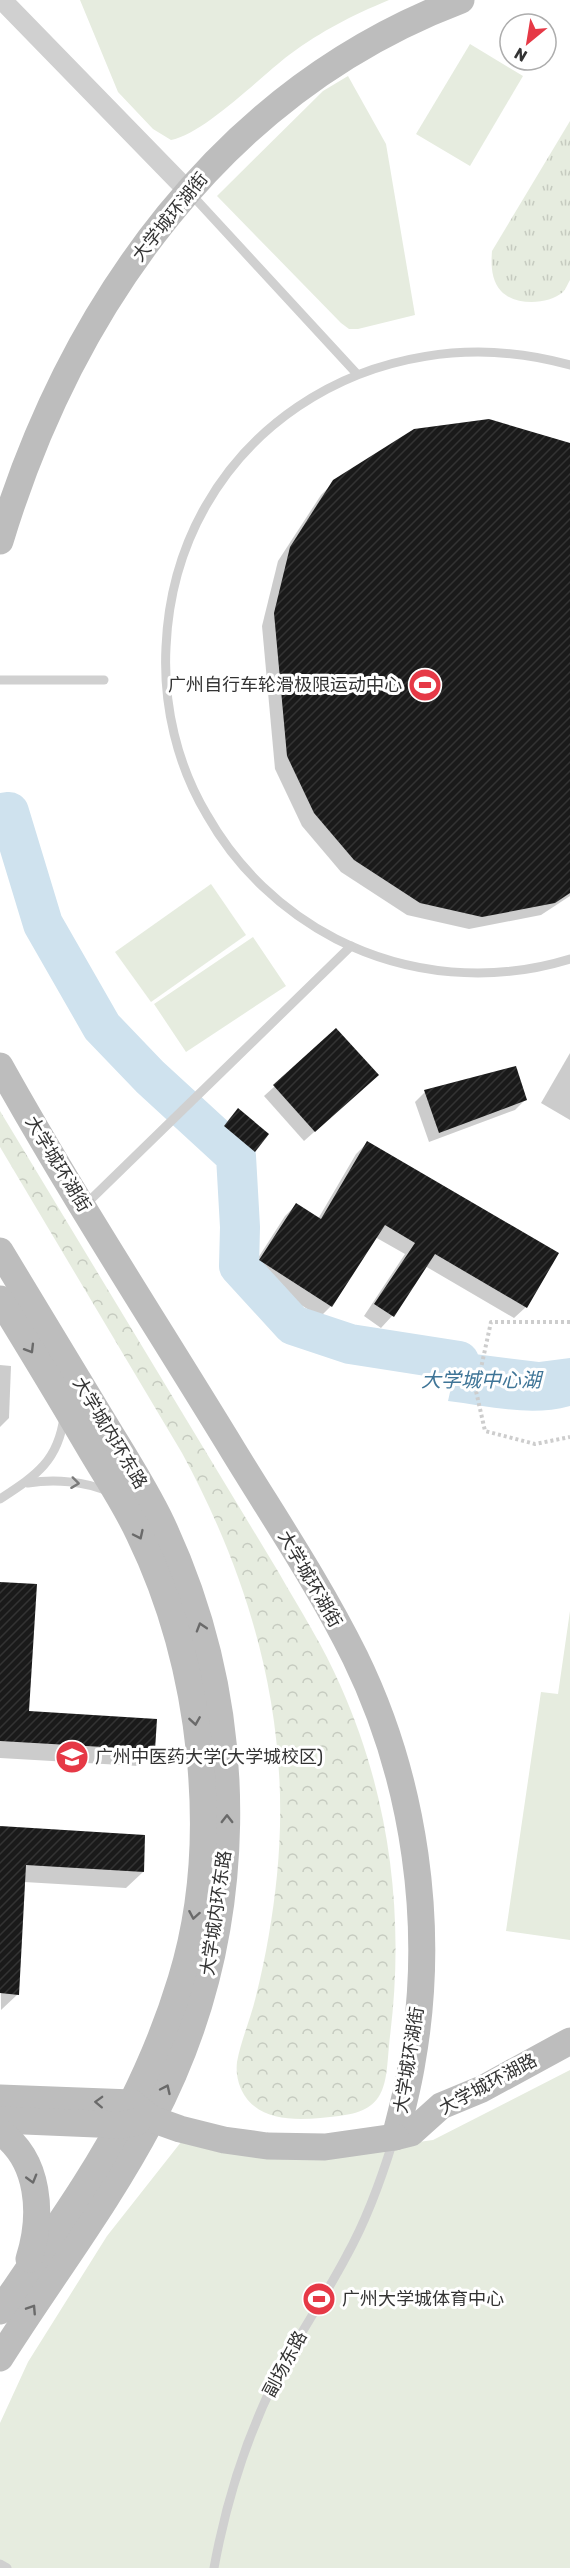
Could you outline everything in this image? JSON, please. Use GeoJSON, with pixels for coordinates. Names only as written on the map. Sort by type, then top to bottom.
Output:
{"type":"FeatureCollection","features":[{"type":"Feature","properties":{"kind":"main road","name":"大学城环湖街"},"geometry":{"type":"LineString","coordinates":[[0,541],[35,438],[69,368],[83,342],[146,244],[187,190],[260,120],[301,87],[377,37],[419,16],[461,0]]}},
{"type":"Feature","properties":{"kind":"main road","name":"大学城环湖街"},"geometry":{"type":"LineString","coordinates":[[0,1066],[317,1590],[354,1656],[388,1742],[405,1800],[415,1852],[420,1928],[420,1982],[403,2135]]}},
{"type":"Feature","properties":{"kind":"main road","name":"大学城内环东路"},"geometry":{"type":"LineString","coordinates":[[0,1251],[138,1478],[162,1523],[204,1632],[215,1682],[223,1736],[227,1787],[226,1867],[221,1909],[206,1985],[172,2075],[135,2116],[0,2311]]}},
{"type":"Feature","properties":{"kind":"main road","name":"大学城内环东路"},"geometry":{"type":"LineString","coordinates":[[0,1299],[120,1499],[148,1554],[179,1639],[198,1738],[202,1788],[201,1865],[182,1978],[135,2116],[130,2158],[0,2358]]}},
{"type":"Feature","properties":{"kind":"main road","name":"大学城环湖路"},"geometry":{"type":"LineString","coordinates":[[403,2135],[441,2106],[482,2089],[570,2041]]}},
{"type":"Feature","properties":{"kind":"main road"},"geometry":{"type":"LineString","coordinates":[[0,2098],[135,2116],[215,2138],[288,2148],[347,2146],[403,2135]]}},
{"type":"Feature","properties":{"kind":"main road"},"geometry":{"type":"LineString","coordinates":[[0,2120],[135,2116]]}},
{"type":"Feature","properties":{"kind":"main road"},"geometry":{"type":"LineString","coordinates":[[0,2132],[15,2145],[25,2161],[36,2193],[34,2234],[23,2276]]}},
{"type":"Feature","properties":{"kind":"street"},"geometry":{"type":"LineString","coordinates":[[2,0],[187,190]]}},
{"type":"Feature","properties":{"kind":"lane"},"geometry":{"type":"LineString","coordinates":[[187,190],[357,374]]}},
{"type":"Feature","properties":{"kind":"lane"},"geometry":{"type":"LineString","coordinates":[[567,963],[510,972],[457,973],[397,963],[351,946],[311,925],[279,902],[250,874],[213,826],[194,791],[177,747],[168,702],[165,655],[171,602],[181,563],[196,526],[219,486],[248,449],[278,422],[316,395],[357,374],[408,358],[461,351],[528,355],[570,365]]}},
{"type":"Feature","properties":{"kind":"lane"},"geometry":{"type":"LineString","coordinates":[[0,680],[104,680]]}},
{"type":"Feature","properties":{"kind":"lane"},"geometry":{"type":"LineString","coordinates":[[83,1206],[351,946]]}},
{"type":"Feature","properties":{"kind":"lane"},"geometry":{"type":"LineString","coordinates":[[0,1499],[26,1483],[43,1467],[56,1448],[63,1427],[65,1406]]}},
{"type":"Feature","properties":{"kind":"lane"},"geometry":{"type":"LineString","coordinates":[[26,1483],[52,1481],[86,1485],[99,1488],[120,1499]]}},
{"type":"Feature","properties":{"kind":"lane","name":"副场东路"},"geometry":{"type":"LineString","coordinates":[[214,2568],[229,2500],[255,2424],[291,2349],[355,2240],[403,2135]]}},
{"type":"Feature","properties":{"kind":"lane"},"geometry":{"type":"LineString","coordinates":[[0,2564],[7,2568]]}},
{"type":"Feature","properties":{"kind":"path"},"geometry":{"type":"LineString","coordinates":[[570,1322],[491,1322],[476,1391],[485,1431],[535,1444],[570,1437]]}},
{"type":"Feature","properties":{"kind":"green space"},"geometry":{"type":"Polygon","coordinates":[[[80,0],[389,0],[314,38],[289,55],[215,116],[184,136],[171,140],[153,129],[118,92],[80,0]]]}},
{"type":"Feature","properties":{"kind":"green space"},"geometry":{"type":"Polygon","coordinates":[[[470,44],[498,61],[498,72],[516,72],[523,76],[470,166],[416,134],[470,44]]]}},
{"type":"Feature","properties":{"kind":"green space"},"geometry":{"type":"Polygon","coordinates":[[[348,76],[386,144],[415,315],[358,329],[349,329],[341,323],[217,196],[323,91],[348,76]]]}},
{"type":"Feature","properties":{"kind":"green space"},"geometry":{"type":"Polygon","coordinates":[[[570,121],[570,280],[563,292],[549,299],[532,302],[514,299],[501,291],[495,282],[492,251],[570,121]]]}},
{"type":"Feature","properties":{"kind":"green space"},"geometry":{"type":"Polygon","coordinates":[[[211,884],[246,935],[151,1002],[115,952],[211,884]]]}},
{"type":"Feature","properties":{"kind":"green space"},"geometry":{"type":"Polygon","coordinates":[[[253,937],[286,986],[186,1052],[154,1004],[253,937]]]}},
{"type":"Feature","properties":{"kind":"green space"},"geometry":{"type":"Polygon","coordinates":[[[0,1111],[279,1573],[334,1672],[358,1729],[382,1814],[390,1858],[396,1947],[385,2079],[377,2100],[356,2113],[312,2119],[284,2118],[259,2109],[249,2101],[241,2089],[237,2076],[237,2062],[263,1966],[277,1875],[280,1819],[278,1764],[272,1710],[262,1656],[229,1553],[207,1503],[182,1453],[0,1147],[0,1111]]]}},
{"type":"Feature","properties":{"kind":"green space"},"geometry":{"type":"Polygon","coordinates":[[[570,1611],[570,1940],[506,1931],[541,1692],[558,1694],[570,1611]]]}},
{"type":"Feature","properties":{"kind":"green space","name":"广州大学城体育中心"},"geometry":{"type":"Polygon","coordinates":[[[570,2070],[570,2568],[0,2568],[0,2423],[28,2362],[107,2236],[185,2137],[347,2152],[433,2140],[570,2070]]]}},
{"type":"Feature","properties":{"kind":"water","name":"大学城中心湖"},"geometry":{"type":"Polygon","coordinates":[[[459,1352],[539,1362],[570,1358],[570,1406],[525,1411],[448,1401],[459,1352]]]}},
{"type":"Feature","properties":{"kind":"building","name":"广州自行车轮滑极限运动中心"},"geometry":{"type":"Polygon","coordinates":[[[489,419],[570,443],[570,893],[555,903],[482,917],[420,903],[354,860],[314,813],[287,756],[274,613],[290,547],[333,480],[414,429],[489,419]]]}},
{"type":"Feature","properties":{"kind":"building"},"geometry":{"type":"Polygon","coordinates":[[[336,1028],[379,1075],[315,1132],[273,1085],[336,1028]]]}},
{"type":"Feature","properties":{"kind":"building"},"geometry":{"type":"Polygon","coordinates":[[[516,1066],[527,1100],[439,1133],[424,1090],[516,1066]]]}},
{"type":"Feature","properties":{"kind":"building"},"geometry":{"type":"Polygon","coordinates":[[[238,1108],[269,1134],[255,1152],[224,1126],[238,1108]]]}},
{"type":"Feature","properties":{"kind":"building"},"geometry":{"type":"Polygon","coordinates":[[[367,1141],[559,1253],[527,1308],[435,1254],[394,1317],[374,1304],[415,1243],[385,1225],[332,1307],[259,1260],[296,1203],[321,1219],[367,1141]]]}},
{"type":"Feature","properties":{"kind":"building"},"geometry":{"type":"Polygon","coordinates":[[[0,1582],[37,1584],[29,1711],[157,1719],[155,1750],[0,1741],[0,1582]]]}},
{"type":"Feature","properties":{"kind":"building"},"geometry":{"type":"Polygon","coordinates":[[[0,1826],[145,1835],[144,1872],[26,1865],[19,1995],[0,1993],[0,1826]]]}},
{"type":"Feature","properties":{"kind":"waterway"},"geometry":{"type":"LineString","coordinates":[[0,813],[9,812],[43,924],[102,1027],[150,1077],[236,1156],[240,1227],[239,1266],[293,1325],[350,1344],[459,1361]]}},
{"type":"Feature","properties":{"kind":"place","name":"广州自行车轮滑极限运动中心"},"geometry":{"type":"Point","coordinates":[425,685]}},
{"type":"Feature","properties":{"kind":"place","name":"广州中医药大学(大学城校区)"},"geometry":{"type":"Point","coordinates":[72,1757]}},
{"type":"Feature","properties":{"kind":"place","name":"广州大学城体育中心"},"geometry":{"type":"Point","coordinates":[319,2299]}}]}
